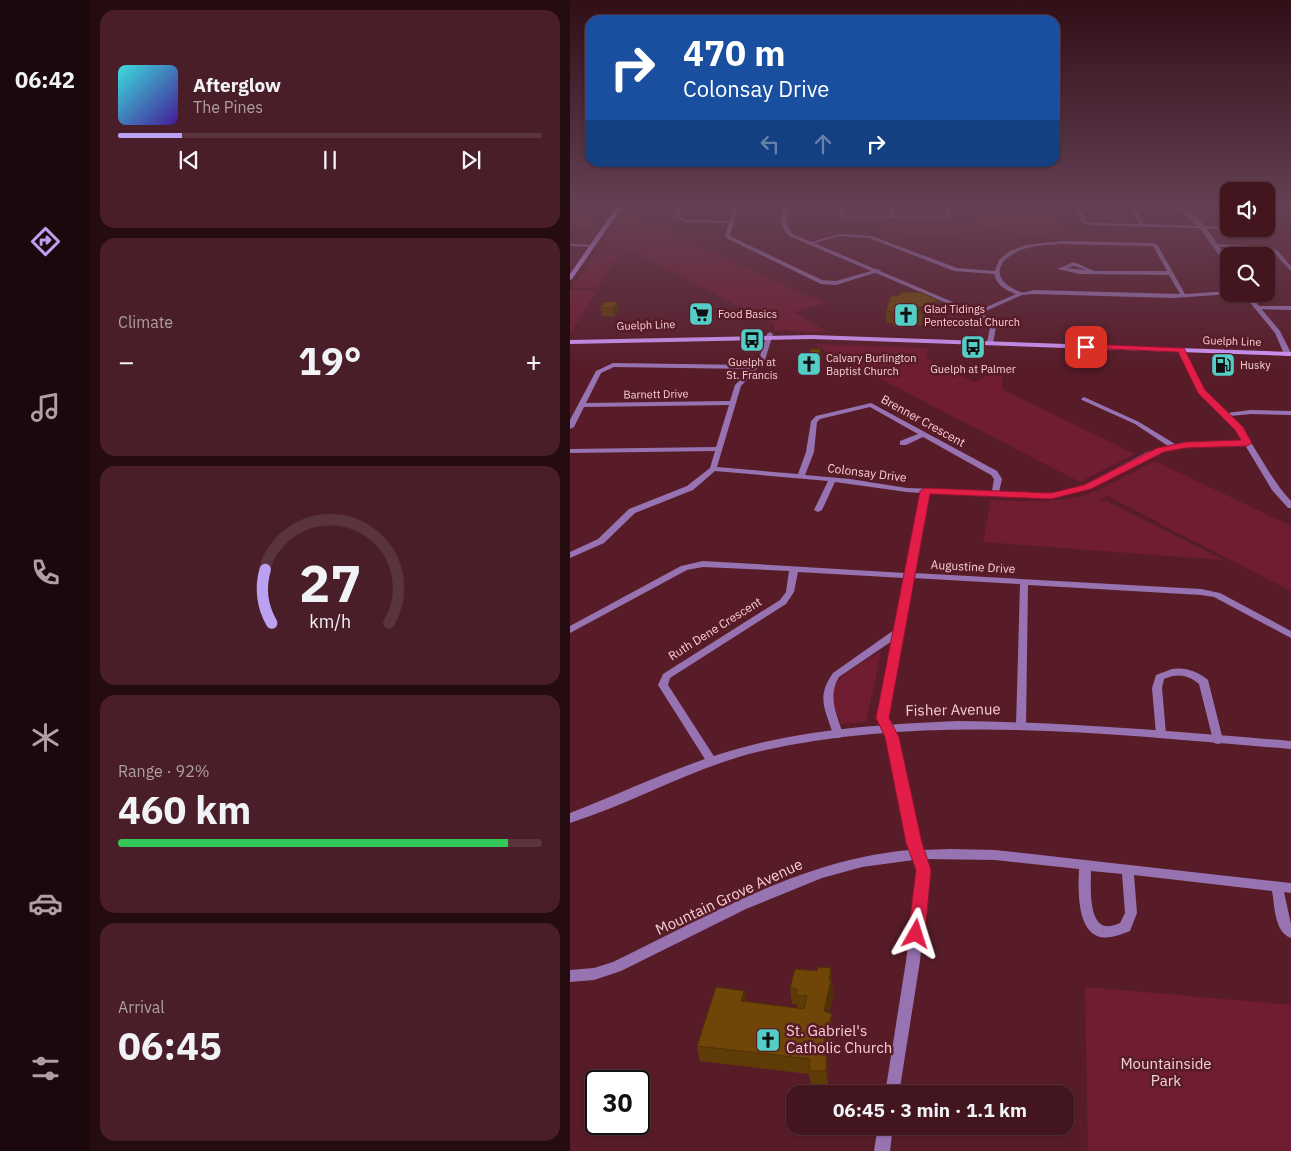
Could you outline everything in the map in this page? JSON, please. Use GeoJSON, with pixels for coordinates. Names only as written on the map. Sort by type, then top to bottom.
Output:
{"type":"FeatureCollection","features":[{"type":"Feature","properties":{"kind":"main road"},"geometry":{"type":"LineString","coordinates":[[570,278],[583,260]]}},
{"type":"Feature","properties":{"kind":"main road"},"geometry":{"type":"LineString","coordinates":[[649,340],[666,335]]}},
{"type":"Feature","properties":{"kind":"main road","name":"Guelph Line"},"geometry":{"type":"LineString","coordinates":[[570,338],[666,335],[769,336],[1289,354]]}},
{"type":"Feature","properties":{"kind":"main road","name":"Guelph Line"},"geometry":{"type":"LineString","coordinates":[[570,342],[769,336]]}},
{"type":"Feature","properties":{"kind":"street"},"geometry":{"type":"LineString","coordinates":[[775,260],[821,282],[836,283],[878,271]]}},
{"type":"Feature","properties":{"kind":"street"},"geometry":{"type":"LineString","coordinates":[[852,260],[977,313],[992,324],[990,343]]}},
{"type":"Feature","properties":{"kind":"street"},"geometry":{"type":"LineString","coordinates":[[930,260],[956,270],[997,273]]}},
{"type":"Feature","properties":{"kind":"street"},"geometry":{"type":"LineString","coordinates":[[1002,260],[997,273],[998,280],[1006,287],[1021,294]]}},
{"type":"Feature","properties":{"kind":"street"},"geometry":{"type":"LineString","coordinates":[[1164,260],[1184,296]]}},
{"type":"Feature","properties":{"kind":"street"},"geometry":{"type":"LineString","coordinates":[[1092,271],[1074,264],[1060,269],[1080,272],[1172,273]]}},
{"type":"Feature","properties":{"kind":"street"},"geometry":{"type":"LineString","coordinates":[[977,313],[1021,294],[1049,292],[1184,296],[1220,294]]}},
{"type":"Feature","properties":{"kind":"street"},"geometry":{"type":"LineString","coordinates":[[1252,302],[1278,332],[1289,354]]}},
{"type":"Feature","properties":{"kind":"street"},"geometry":{"type":"LineString","coordinates":[[1257,308],[1291,308]]}},
{"type":"Feature","properties":{"kind":"street"},"geometry":{"type":"LineString","coordinates":[[570,555],[601,541],[632,511],[690,488],[713,469],[740,381],[762,360],[769,336]]}},
{"type":"Feature","properties":{"kind":"street"},"geometry":{"type":"LineString","coordinates":[[1181,350],[1201,391],[1239,429],[1276,490],[1291,506]]}},
{"type":"Feature","properties":{"kind":"street"},"geometry":{"type":"LineString","coordinates":[[570,427],[598,372],[613,365],[756,367]]}},
{"type":"Feature","properties":{"kind":"street"},"geometry":{"type":"LineString","coordinates":[[1084,399],[1137,423],[1174,446]]}},
{"type":"Feature","properties":{"kind":"street","name":"Barnett Drive"},"geometry":{"type":"LineString","coordinates":[[581,405],[732,403]]}},
{"type":"Feature","properties":{"kind":"street","name":"Brenner Crescent"},"geometry":{"type":"LineString","coordinates":[[800,476],[810,452],[814,421],[818,417],[871,405],[994,473],[998,479],[995,494]]}},
{"type":"Feature","properties":{"kind":"street"},"geometry":{"type":"LineString","coordinates":[[1224,414],[1251,412],[1291,413]]}},
{"type":"Feature","properties":{"kind":"street"},"geometry":{"type":"LineString","coordinates":[[902,443],[924,434]]}},
{"type":"Feature","properties":{"kind":"street","name":"Colonsay Drive"},"geometry":{"type":"LineString","coordinates":[[713,469],[800,476],[925,491],[1051,496],[1087,487],[1150,454],[1174,446],[1247,443]]}},
{"type":"Feature","properties":{"kind":"street"},"geometry":{"type":"LineString","coordinates":[[570,451],[719,449]]}},
{"type":"Feature","properties":{"kind":"street"},"geometry":{"type":"LineString","coordinates":[[818,510],[832,480]]}},
{"type":"Feature","properties":{"kind":"street"},"geometry":{"type":"LineString","coordinates":[[893,1085],[917,928],[923,870],[914,843],[892,737],[882,718],[925,491]]}},
{"type":"Feature","properties":{"kind":"street","name":"Augustine Drive"},"geometry":{"type":"LineString","coordinates":[[570,630],[684,568],[703,564],[1201,592],[1217,596],[1291,635]]}},
{"type":"Feature","properties":{"kind":"street","name":"Ruth Dene Crescent"},"geometry":{"type":"LineString","coordinates":[[712,761],[663,685],[666,676],[783,602],[790,592],[794,570]]}},
{"type":"Feature","properties":{"kind":"street"},"geometry":{"type":"LineString","coordinates":[[1022,726],[1024,583]]}},
{"type":"Feature","properties":{"kind":"street"},"geometry":{"type":"LineString","coordinates":[[838,734],[826,694],[829,684],[836,675],[898,632]]}},
{"type":"Feature","properties":{"kind":"street"},"geometry":{"type":"LineString","coordinates":[[1161,734],[1157,688],[1160,677],[1171,671],[1184,672],[1197,676],[1204,682],[1218,740]]}},
{"type":"Feature","properties":{"kind":"street","name":"Fisher Avenue"},"geometry":{"type":"LineString","coordinates":[[570,818],[712,761],[760,748],[838,734],[888,728],[957,724],[1022,726],[1161,734],[1291,745]]}},
{"type":"Feature","properties":{"kind":"street","name":"Mountain Grove Avenue"},"geometry":{"type":"LineString","coordinates":[[570,976],[594,974],[616,967],[788,885],[821,873],[854,864],[919,854],[960,852],[1291,888]]}},
{"type":"Feature","properties":{"kind":"street"},"geometry":{"type":"LineString","coordinates":[[1084,864],[1085,912],[1090,922],[1100,930],[1115,932],[1125,927],[1131,913],[1128,870]]}},
{"type":"Feature","properties":{"kind":"street"},"geometry":{"type":"LineString","coordinates":[[1277,886],[1285,926],[1291,932]]}},
{"type":"Feature","properties":{"kind":"street"},"geometry":{"type":"LineString","coordinates":[[882,1151],[885,1135]]}},
{"type":"Feature","properties":{"kind":"green space"},"geometry":{"type":"Polygon","coordinates":[[[591,260],[615,260],[598,288],[572,288],[591,260]]]}},
{"type":"Feature","properties":{"kind":"green space"},"geometry":{"type":"Polygon","coordinates":[[[649,260],[729,260],[824,303],[793,312],[825,330],[816,332],[774,330],[774,324],[649,260]]]}},
{"type":"Feature","properties":{"kind":"green space"},"geometry":{"type":"Polygon","coordinates":[[[570,290],[597,291],[570,334],[570,290]]]}},
{"type":"Feature","properties":{"kind":"green space"},"geometry":{"type":"Polygon","coordinates":[[[813,344],[928,348],[927,358],[974,382],[1001,370],[1003,390],[1135,454],[1080,482],[813,344]]]}},
{"type":"Feature","properties":{"kind":"green space"},"geometry":{"type":"Polygon","coordinates":[[[1155,461],[1291,526],[1291,591],[1107,496],[1095,503],[1105,500],[1224,560],[983,542],[991,500],[1057,500],[1095,491],[1105,496],[1096,491],[1155,461]]]}},
{"type":"Feature","properties":{"kind":"green space"},"geometry":{"type":"Polygon","coordinates":[[[881,652],[866,722],[841,724],[831,698],[833,685],[869,658],[881,652]]]}},
{"type":"Feature","properties":{"kind":"green space","name":"Mountainside Park"},"geometry":{"type":"Polygon","coordinates":[[[1085,987],[1291,1005],[1291,1151],[1088,1151],[1085,987]]]}},
{"type":"Feature","properties":{"kind":"building"},"geometry":{"type":"Polygon","coordinates":[[[901,292],[921,292],[939,301],[913,309],[923,314],[892,314],[893,312],[886,311],[891,296],[898,296],[901,292]]]}},
{"type":"Feature","properties":{"kind":"building"},"geometry":{"type":"Polygon","coordinates":[[[605,302],[618,302],[613,308],[600,308],[605,302]]]}},
{"type":"Feature","properties":{"kind":"building"},"geometry":{"type":"Polygon","coordinates":[[[810,349],[821,349],[819,358],[808,357],[810,349]]]}},
{"type":"Feature","properties":{"kind":"building","name":"St. Gabriel's Catholic Church"},"geometry":{"type":"Polygon","coordinates":[[[818,967],[831,968],[829,980],[831,980],[824,1011],[832,1014],[825,1035],[822,1055],[826,1055],[826,1071],[809,1071],[810,1059],[697,1046],[716,987],[744,991],[741,1001],[804,1009],[807,996],[796,995],[797,989],[790,988],[795,969],[817,971],[818,967]]]}},
{"type":"Feature","properties":{"kind":"place","name":"Food Basics"},"geometry":{"type":"Point","coordinates":[701,314]}},
{"type":"Feature","properties":{"kind":"place","name":"Glad Tidings Pentecostal Church"},"geometry":{"type":"Point","coordinates":[906,315]}},
{"type":"Feature","properties":{"kind":"place","name":"Guelph at St. Francis"},"geometry":{"type":"Point","coordinates":[752,340]}},
{"type":"Feature","properties":{"kind":"place","name":"Guelph at Palmer"},"geometry":{"type":"Point","coordinates":[973,347]}},
{"type":"Feature","properties":{"kind":"place","name":"Calvary Burlington Baptist Church"},"geometry":{"type":"Point","coordinates":[809,364]}},
{"type":"Feature","properties":{"kind":"place","name":"Husky"},"geometry":{"type":"Point","coordinates":[1223,365]}},
{"type":"Feature","properties":{"kind":"place","name":"St. Gabriel's Catholic Church"},"geometry":{"type":"Point","coordinates":[768,1040]}},
{"type":"Feature","properties":{"kind":"route"},"geometry":{"type":"LineString","coordinates":[[916,934],[923,870],[922,863],[914,843],[892,737],[882,718],[925,491],[1051,496],[1087,487],[1150,454],[1174,446],[1247,443],[1239,429],[1201,391],[1181,350],[1086,347]]}}]}
